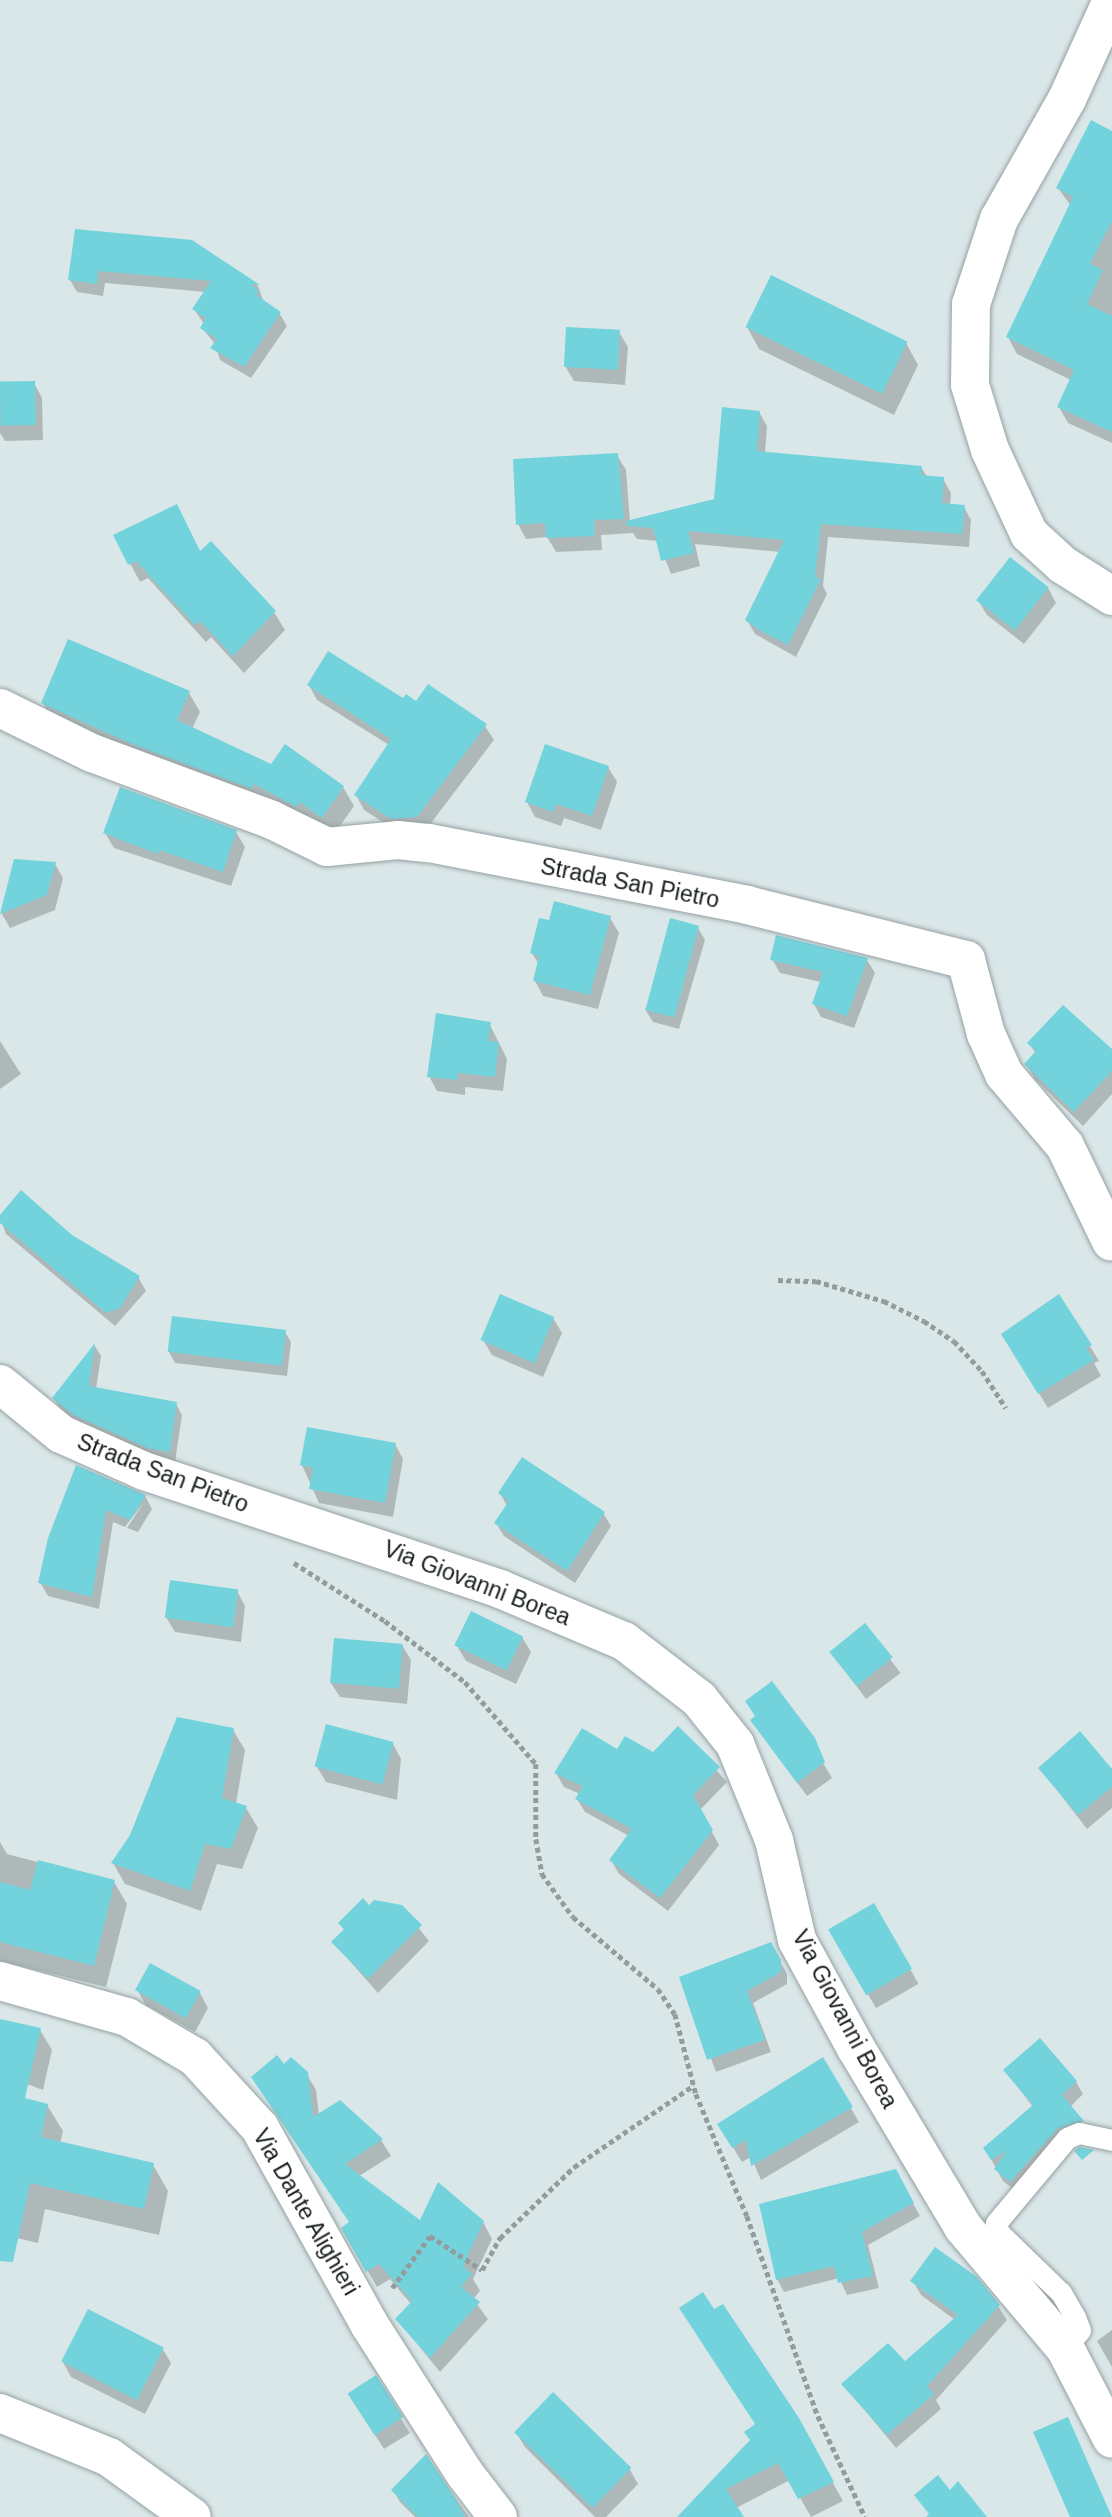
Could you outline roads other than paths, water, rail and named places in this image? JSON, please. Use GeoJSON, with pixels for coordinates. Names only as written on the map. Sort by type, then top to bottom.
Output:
{"type":"FeatureCollection","features":[{"type":"Feature","properties":{"kind":"street"},"geometry":{"type":"LineString","coordinates":[[1111,0],[1067,99],[999,219],[971,304],[970,385],[990,450],[1028,534],[1063,565],[1112,596]]}},
{"type":"Feature","properties":{"kind":"street","name":"Strada San Pietro"},"geometry":{"type":"LineString","coordinates":[[0,708],[92,753],[272,820],[327,848],[398,839],[429,843],[747,905],[966,960],[986,1034],[1004,1074],[1065,1146],[1111,1241]]}},
{"type":"Feature","properties":{"kind":"street","name":"Strada San Pietro"},"geometry":{"type":"LineString","coordinates":[[0,1384],[61,1434],[97,1450],[217,1497],[342,1534]]}},
{"type":"Feature","properties":{"kind":"street","name":"Via Giovanni Borea"},"geometry":{"type":"LineString","coordinates":[[342,1534],[500,1589],[624,1641],[699,1699],[735,1744],[774,1840],[797,1940],[856,2048],[963,2227],[1065,2348],[1112,2439]]}},
{"type":"Feature","properties":{"kind":"street","name":"Via Dante Alighieri"},"geometry":{"type":"LineString","coordinates":[[0,1981],[127,2017],[195,2057],[260,2128],[373,2330],[498,2517]]}},
{"type":"Feature","properties":{"kind":"street"},"geometry":{"type":"LineString","coordinates":[[0,2413],[109,2457],[192,2517]]}},
{"type":"Feature","properties":{"kind":"lane"},"geometry":{"type":"LineString","coordinates":[[1065,2348],[1080,2330],[1075,2317],[1061,2293],[999,2233],[996,2223],[1067,2138],[1079,2133],[1112,2140]]}}]}
